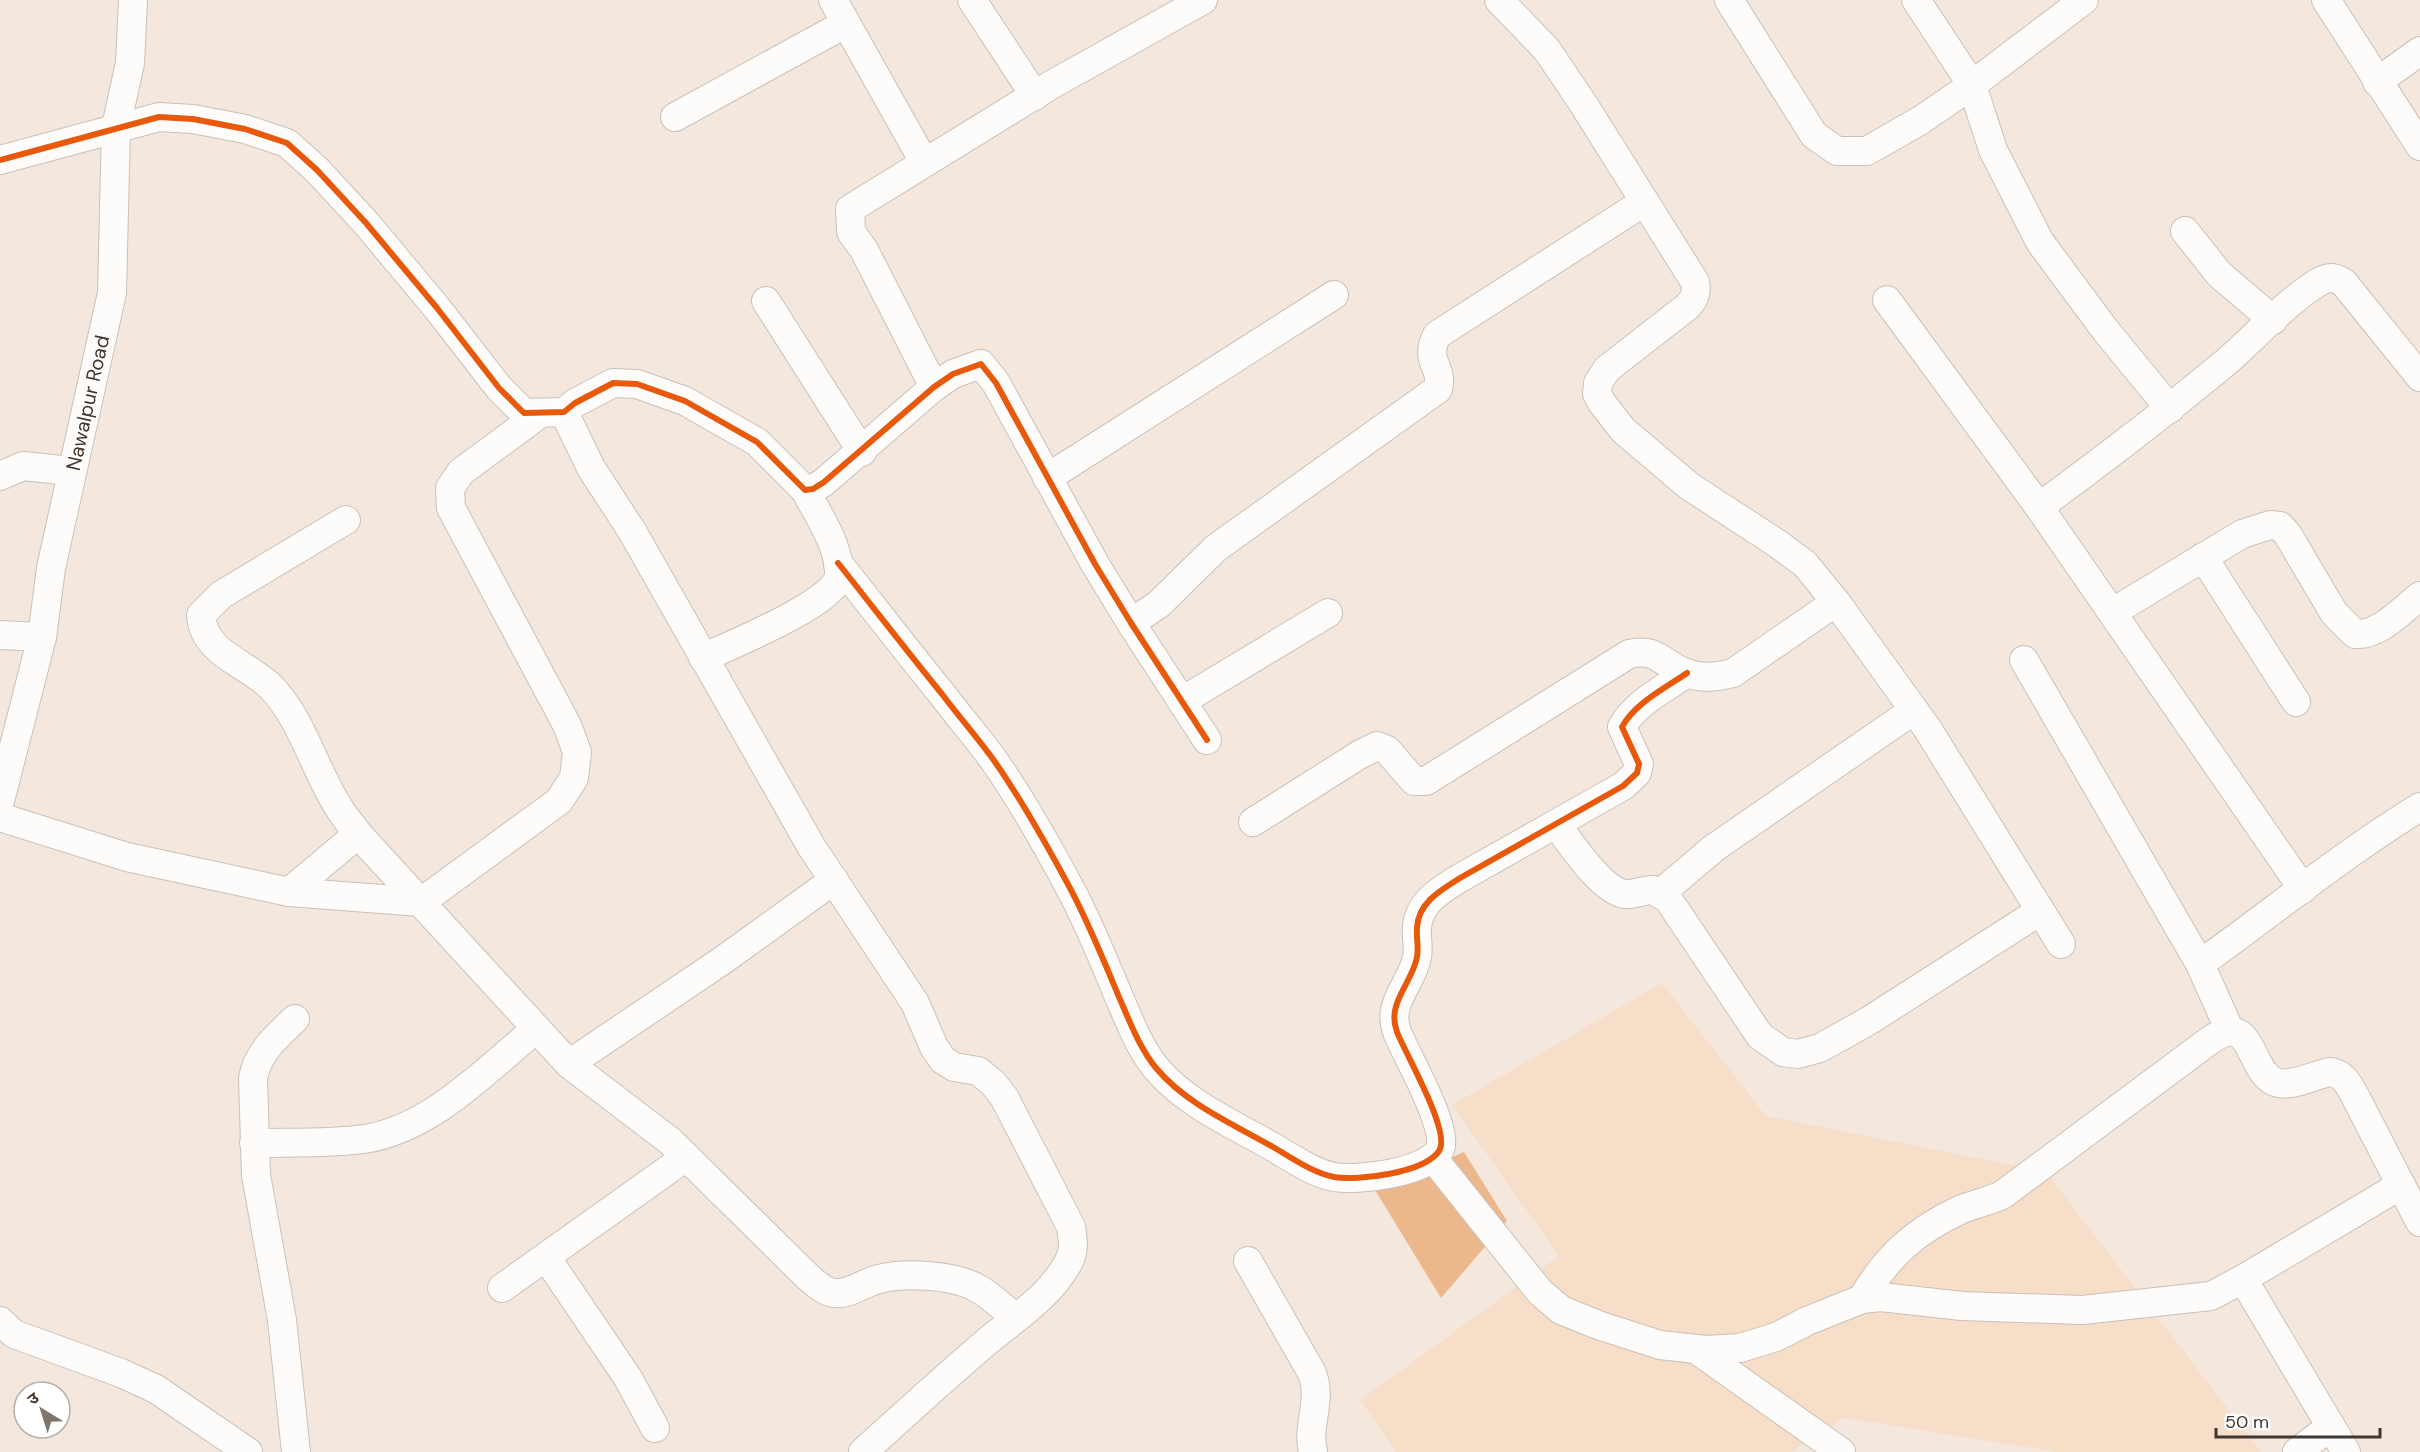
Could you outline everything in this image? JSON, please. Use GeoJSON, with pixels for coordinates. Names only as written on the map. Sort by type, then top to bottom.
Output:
{"type":"FeatureCollection","features":[{"type":"Feature","properties":{"kind":"street","name":"Nawalpur Road"},"geometry":{"type":"LineString","coordinates":[[0,801],[42,637],[51,568],[112,293],[116,127],[130,63],[133,0]]}},
{"type":"Feature","properties":{"kind":"street"},"geometry":{"type":"LineString","coordinates":[[972,0],[1035,96]]}},
{"type":"Feature","properties":{"kind":"street"},"geometry":{"type":"LineString","coordinates":[[934,387],[864,250],[851,232],[850,209],[1035,96],[1203,0]]}},
{"type":"Feature","properties":{"kind":"street"},"geometry":{"type":"LineString","coordinates":[[1499,0],[1547,50],[1695,282],[1695,298],[1688,306],[1608,369],[1598,383],[1597,394],[1602,403],[1623,430],[1689,486],[1805,564],[1836,602],[1914,710],[2061,944]]}},
{"type":"Feature","properties":{"kind":"street"},"geometry":{"type":"LineString","coordinates":[[1729,0],[1814,135],[1837,151],[1867,151],[1921,120],[1972,85],[2085,0]]}},
{"type":"Feature","properties":{"kind":"street"},"geometry":{"type":"LineString","coordinates":[[1916,0],[1972,85],[1993,150],[2040,242],[2106,331],[2170,409]]}},
{"type":"Feature","properties":{"kind":"street"},"geometry":{"type":"LineString","coordinates":[[2326,0],[2420,146]]}},
{"type":"Feature","properties":{"kind":"street"},"geometry":{"type":"LineString","coordinates":[[675,117],[839,12],[924,162]]}},
{"type":"Feature","properties":{"kind":"street"},"geometry":{"type":"LineString","coordinates":[[2377,82],[2420,51]]}},
{"type":"Feature","properties":{"kind":"street"},"geometry":{"type":"LineString","coordinates":[[0,160],[159,117],[193,119],[245,129],[287,143],[317,170],[366,223],[500,388],[524,413],[553,412]]}},
{"type":"Feature","properties":{"kind":"street"},"geometry":{"type":"LineString","coordinates":[[1131,623],[1159,604],[1216,548],[1434,393],[1441,379],[1431,358],[1431,348],[1437,335],[1644,202]]}},
{"type":"Feature","properties":{"kind":"street"},"geometry":{"type":"LineString","coordinates":[[2185,231],[2219,274],[2273,320]]}},
{"type":"Feature","properties":{"kind":"street"},"geometry":{"type":"LineString","coordinates":[[2039,507],[2170,409],[2306,290],[2328,278],[2336,278],[2344,283],[2420,377]]}},
{"type":"Feature","properties":{"kind":"street"},"geometry":{"type":"LineString","coordinates":[[1047,478],[1334,295]]}},
{"type":"Feature","properties":{"kind":"street"},"geometry":{"type":"LineString","coordinates":[[1887,300],[2039,507],[2303,888]]}},
{"type":"Feature","properties":{"kind":"street"},"geometry":{"type":"LineString","coordinates":[[766,301],[862,452]]}},
{"type":"Feature","properties":{"kind":"street"},"geometry":{"type":"LineString","coordinates":[[805,490],[813,489],[824,482],[862,452],[934,387],[953,374],[981,364],[996,383],[1047,478],[1131,623],[1207,740]]}},
{"type":"Feature","properties":{"kind":"street"},"geometry":{"type":"LineString","coordinates":[[0,817],[127,857],[289,892],[421,902],[559,801],[574,778],[577,752],[567,725],[451,508],[450,488],[461,472],[553,412],[613,383],[637,384],[685,401],[757,442],[805,490],[833,545],[838,563],[839,578],[836,587],[821,599],[779,622],[703,658]]}},
{"type":"Feature","properties":{"kind":"street"},"geometry":{"type":"LineString","coordinates":[[553,412],[632,531],[811,846],[915,1003],[934,1047],[943,1059],[954,1067],[978,1071],[993,1083],[1004,1097],[1071,1227],[1074,1245],[1069,1261],[1055,1282],[863,1452]]}},
{"type":"Feature","properties":{"kind":"street"},"geometry":{"type":"LineString","coordinates":[[0,476],[23,466],[71,471]]}},
{"type":"Feature","properties":{"kind":"street"},"geometry":{"type":"LineString","coordinates":[[346,520],[221,595],[201,615],[201,624],[220,650],[271,687],[289,710],[303,732],[339,808],[358,834],[569,1064],[633,1111],[686,1156],[807,1276],[834,1293],[846,1292],[878,1279],[901,1276],[936,1278],[975,1287],[1016,1318]]}},
{"type":"Feature","properties":{"kind":"street"},"geometry":{"type":"LineString","coordinates":[[2113,612],[2242,534],[2270,525],[2280,526],[2288,535],[2334,614],[2355,634],[2364,635],[2384,625],[2420,596]]}},
{"type":"Feature","properties":{"kind":"street"},"geometry":{"type":"LineString","coordinates":[[2203,558],[2296,702]]}},
{"type":"Feature","properties":{"kind":"street"},"geometry":{"type":"LineString","coordinates":[[838,563],[996,763],[1072,892],[1141,1047],[1164,1076],[1178,1090],[1206,1109],[1312,1169],[1332,1177],[1354,1179],[1396,1173],[1433,1158],[1441,1150],[1443,1142],[1439,1127],[1419,1072],[1396,1029],[1393,1016],[1397,1000],[1413,973],[1418,954],[1417,925],[1421,908],[1437,893],[1460,878],[1623,786],[1637,773],[1640,764],[1622,727],[1627,717],[1687,673]]}},
{"type":"Feature","properties":{"kind":"street"},"geometry":{"type":"LineString","coordinates":[[1253,822],[1377,746],[1387,750],[1414,781],[1426,781],[1629,654],[1641,651],[1651,652],[1687,673],[1711,677],[1733,673],[1836,602]]}},
{"type":"Feature","properties":{"kind":"street"},"geometry":{"type":"LineString","coordinates":[[1182,701],[1328,613]]}},
{"type":"Feature","properties":{"kind":"street"},"geometry":{"type":"LineString","coordinates":[[0,636],[42,637]]}},
{"type":"Feature","properties":{"kind":"street"},"geometry":{"type":"LineString","coordinates":[[2024,660],[2200,964],[2230,1030]]}},
{"type":"Feature","properties":{"kind":"street"},"geometry":{"type":"LineString","coordinates":[[1661,893],[1714,848],[1914,710]]}},
{"type":"Feature","properties":{"kind":"street"},"geometry":{"type":"LineString","coordinates":[[2200,964],[2362,843],[2420,807]]}},
{"type":"Feature","properties":{"kind":"street"},"geometry":{"type":"LineString","coordinates":[[1556,824],[1591,868],[1616,891],[1622,894],[1653,890],[1661,893],[1678,912],[1760,1036],[1782,1052],[1798,1054],[1820,1048],[1870,1020],[2040,911]]}},
{"type":"Feature","properties":{"kind":"street"},"geometry":{"type":"LineString","coordinates":[[289,892],[358,834]]}},
{"type":"Feature","properties":{"kind":"street"},"geometry":{"type":"LineString","coordinates":[[569,1064],[723,960],[834,879]]}},
{"type":"Feature","properties":{"kind":"street"},"geometry":{"type":"LineString","coordinates":[[295,1019],[267,1046],[256,1064],[253,1078],[256,1175],[282,1320],[296,1452]]}},
{"type":"Feature","properties":{"kind":"street"},"geometry":{"type":"LineString","coordinates":[[254,1143],[363,1139],[407,1126],[463,1089],[536,1029]]}},
{"type":"Feature","properties":{"kind":"street"},"geometry":{"type":"LineString","coordinates":[[1862,1299],[1887,1261],[1917,1234],[1962,1209],[2002,1195],[2219,1033],[2230,1030],[2241,1035],[2266,1074],[2274,1081],[2283,1083],[2330,1072],[2337,1072],[2343,1077],[2420,1222]]}},
{"type":"Feature","properties":{"kind":"street"},"geometry":{"type":"LineString","coordinates":[[502,1288],[686,1156]]}},
{"type":"Feature","properties":{"kind":"street"},"geometry":{"type":"LineString","coordinates":[[1433,1158],[1540,1292],[1561,1310],[1598,1325],[1660,1345],[1697,1350],[1740,1348],[1776,1336],[1862,1299],[1881,1297],[1962,1306],[2082,1310],[2211,1296],[2401,1185]]}},
{"type":"Feature","properties":{"kind":"street"},"geometry":{"type":"LineString","coordinates":[[546,1257],[628,1378],[655,1428]]}},
{"type":"Feature","properties":{"kind":"street"},"geometry":{"type":"LineString","coordinates":[[1248,1261],[1312,1373],[1317,1386],[1317,1407],[1311,1426],[1313,1452]]}},
{"type":"Feature","properties":{"kind":"street"},"geometry":{"type":"LineString","coordinates":[[2243,1279],[2346,1452]]}},
{"type":"Feature","properties":{"kind":"street"},"geometry":{"type":"LineString","coordinates":[[0,1321],[14,1334],[121,1373],[156,1389],[248,1452]]}},
{"type":"Feature","properties":{"kind":"street"},"geometry":{"type":"LineString","coordinates":[[1697,1350],[1841,1452]]}},
{"type":"Feature","properties":{"kind":"street"},"geometry":{"type":"LineString","coordinates":[[2297,1452],[2331,1426]]}},
{"type":"Feature","properties":{"kind":"shaded area"},"geometry":{"type":"Polygon","coordinates":[[[1662,983],[1766,1116],[2046,1172],[2261,1452],[2057,1452],[1844,1418],[1791,1452],[1396,1452],[1360,1400],[1559,1256],[1452,1105],[1662,983]]]}},
{"type":"Feature","properties":{"kind":"shaded area"},"geometry":{"type":"Polygon","coordinates":[[[1464,1152],[1507,1221],[1441,1298],[1375,1190],[1464,1152]]]}},
{"type":"Feature","properties":{"kind":"cycle path"},"geometry":{"type":"LineString","coordinates":[[0,160],[159,117],[193,119],[245,129],[287,143],[317,170],[366,223],[437,308],[499,388],[524,413],[564,412],[575,403],[613,383],[637,384],[685,401],[757,442],[805,490],[813,489],[824,482],[934,387],[953,374],[981,364],[996,383],[1095,564],[1207,740]]}},
{"type":"Feature","properties":{"kind":"cycle path"},"geometry":{"type":"LineString","coordinates":[[838,563],[982,745],[1015,793],[1078,903],[1135,1034],[1156,1068],[1168,1081],[1196,1103],[1303,1165],[1334,1177],[1358,1178],[1390,1174],[1420,1165],[1439,1151],[1441,1142],[1434,1111],[1394,1022],[1397,1003],[1417,957],[1417,927],[1426,904],[1460,878],[1623,786],[1637,773],[1639,764],[1622,727],[1642,704],[1687,673]]}}]}
